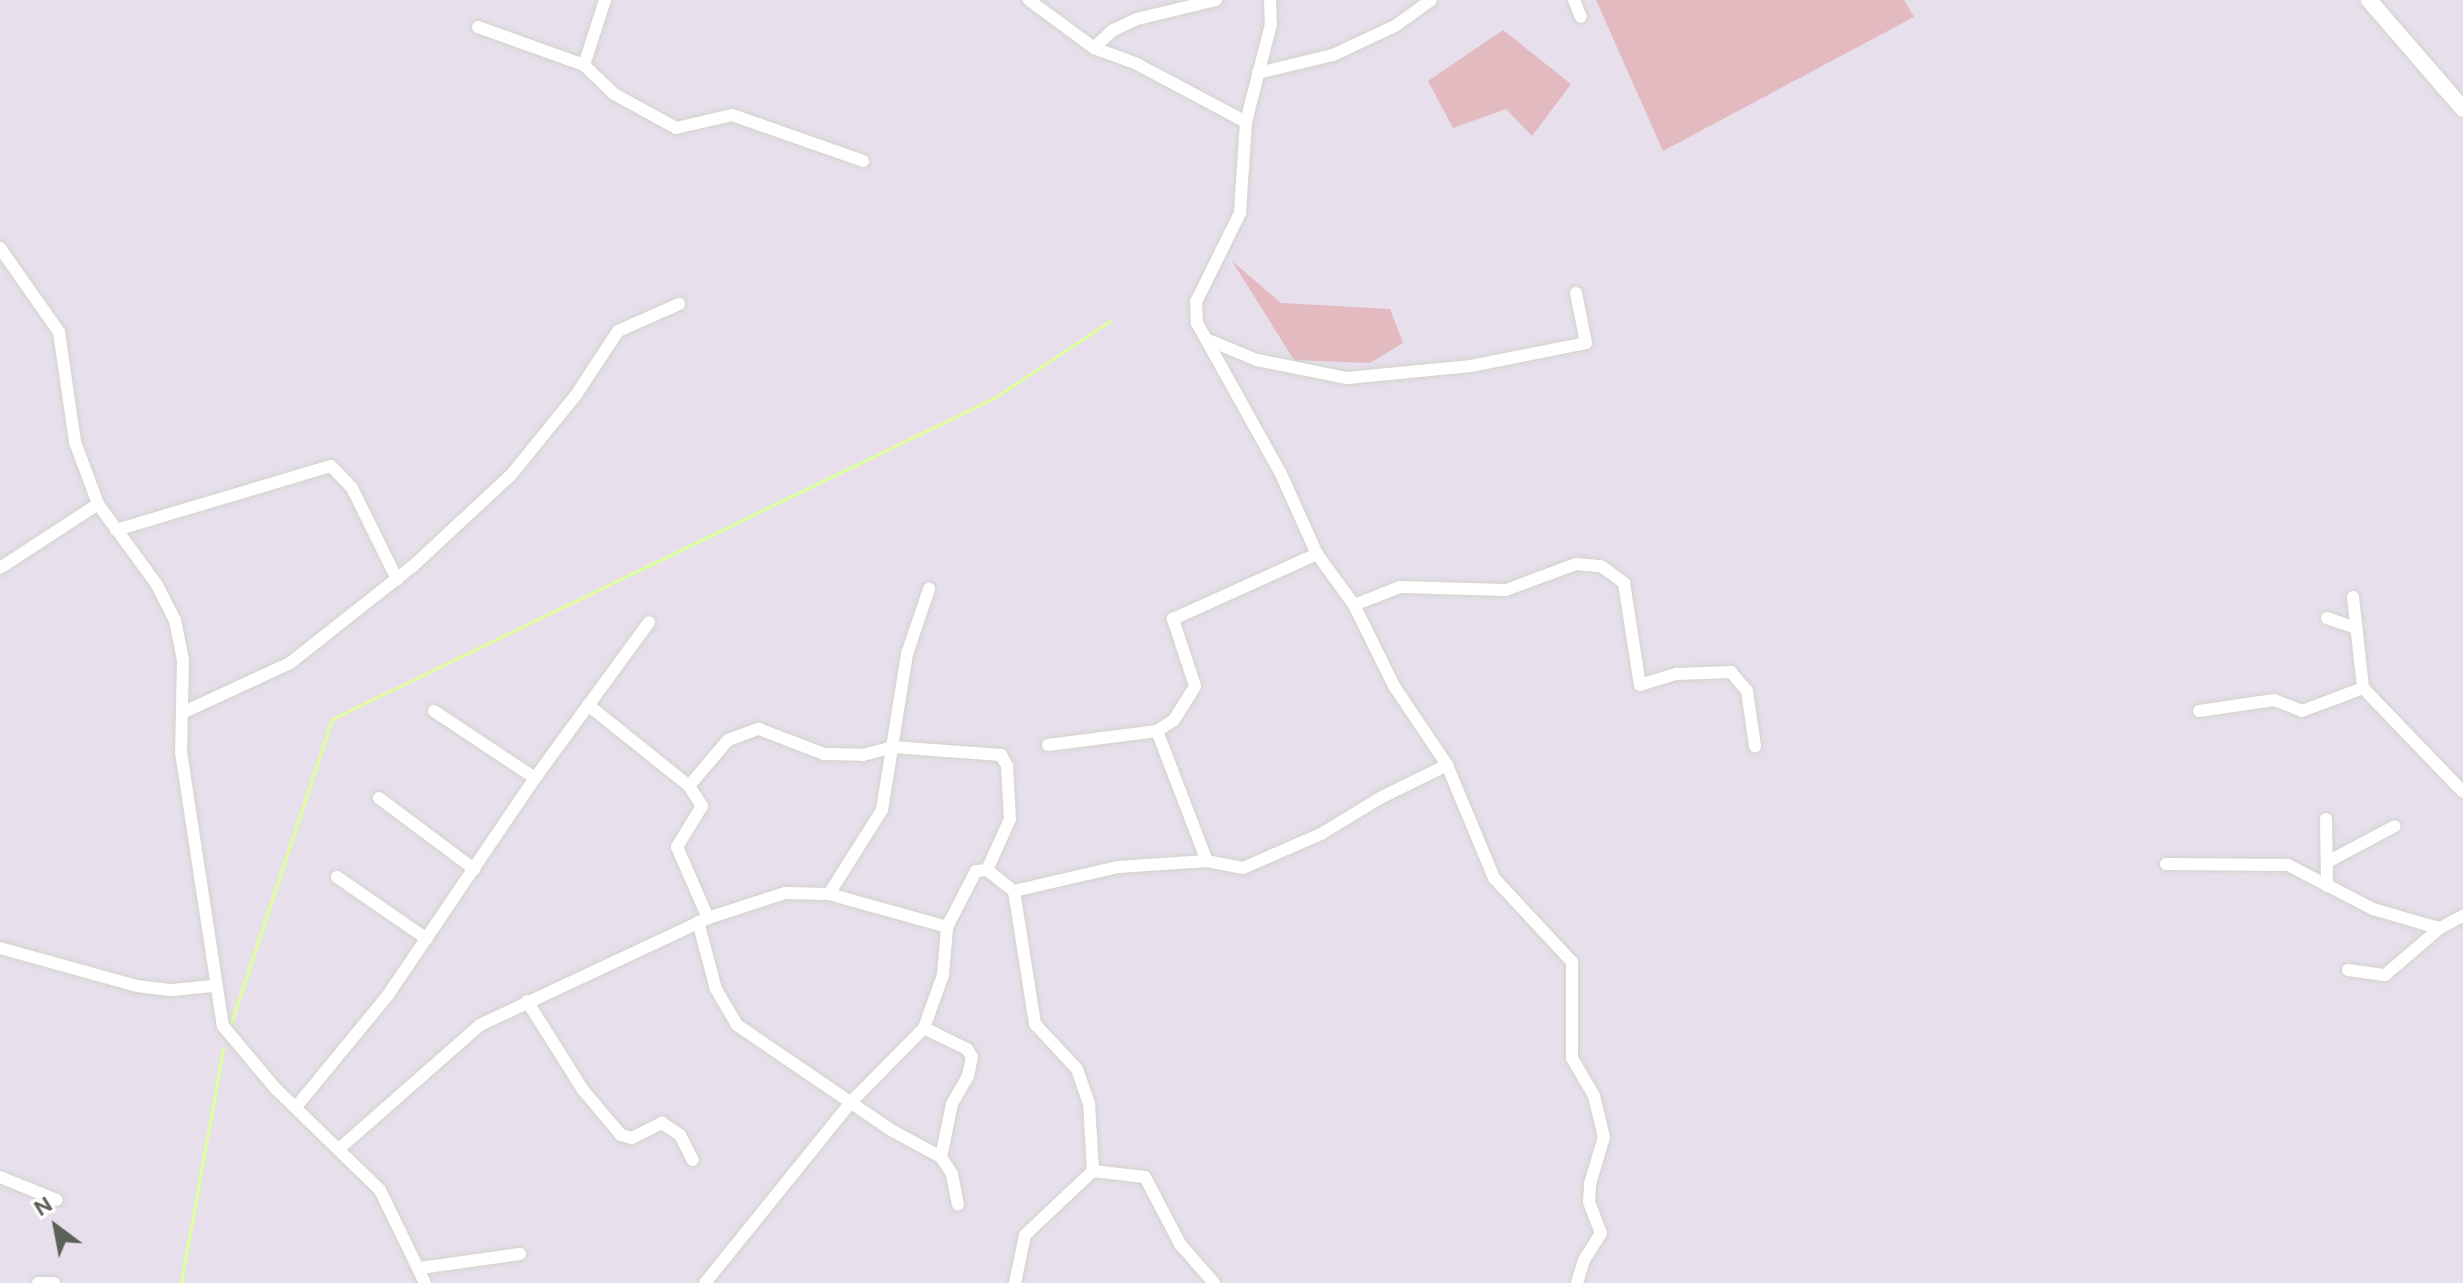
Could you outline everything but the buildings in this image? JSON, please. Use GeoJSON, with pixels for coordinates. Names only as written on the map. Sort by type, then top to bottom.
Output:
{"type":"FeatureCollection","features":[{"type":"Feature","properties":{"kind":"main road"},"geometry":{"type":"LineString","coordinates":[[2369,0],[2463,109]]}},
{"type":"Feature","properties":{"kind":"street"},"geometry":{"type":"LineString","coordinates":[[584,65],[605,0]]}},
{"type":"Feature","properties":{"kind":"street"},"geometry":{"type":"LineString","coordinates":[[1029,0],[1094,48],[1135,63],[1246,122]]}},
{"type":"Feature","properties":{"kind":"street"},"geometry":{"type":"LineString","coordinates":[[1094,48],[1113,30],[1137,19],[1216,0]]}},
{"type":"Feature","properties":{"kind":"street"},"geometry":{"type":"LineString","coordinates":[[1270,0],[1271,24],[1246,122],[1240,213],[1196,302],[1197,323],[1281,474],[1317,554],[1354,605],[1394,686],[1447,765],[1494,878],[1572,962],[1572,1058],[1594,1096],[1604,1137],[1589,1202],[1601,1233],[1577,1283]]}},
{"type":"Feature","properties":{"kind":"street"},"geometry":{"type":"LineString","coordinates":[[1258,73],[1333,55],[1395,26],[1431,0]]}},
{"type":"Feature","properties":{"kind":"street"},"geometry":{"type":"LineString","coordinates":[[1574,0],[1581,17]]}},
{"type":"Feature","properties":{"kind":"street"},"geometry":{"type":"LineString","coordinates":[[478,27],[584,65],[614,94],[676,128],[732,115],[863,161]]}},
{"type":"Feature","properties":{"kind":"street"},"geometry":{"type":"LineString","coordinates":[[0,248],[59,332],[75,442],[98,504],[175,620],[183,660],[181,752],[213,986],[228,1036],[380,1190],[425,1283]]}},
{"type":"Feature","properties":{"kind":"street"},"geometry":{"type":"LineString","coordinates":[[1206,339],[1257,360],[1347,378],[1471,366],[1586,343],[1576,293]]}},
{"type":"Feature","properties":{"kind":"street"},"geometry":{"type":"LineString","coordinates":[[182,713],[290,663],[397,579],[511,475],[576,395],[618,331],[679,304]]}},
{"type":"Feature","properties":{"kind":"street"},"geometry":{"type":"LineString","coordinates":[[116,530],[331,466],[352,488],[397,579]]}},
{"type":"Feature","properties":{"kind":"street"},"geometry":{"type":"LineString","coordinates":[[0,568],[98,504]]}},
{"type":"Feature","properties":{"kind":"street"},"geometry":{"type":"LineString","coordinates":[[1048,745],[1157,731],[1174,720],[1195,686],[1173,619],[1317,554]]}},
{"type":"Feature","properties":{"kind":"street"},"geometry":{"type":"LineString","coordinates":[[1354,605],[1400,587],[1506,590],[1576,564],[1601,566],[1624,583],[1640,685],[1677,674],[1731,672],[1747,691],[1755,746]]}},
{"type":"Feature","properties":{"kind":"street"},"geometry":{"type":"LineString","coordinates":[[829,894],[882,810],[907,654],[929,589]]}},
{"type":"Feature","properties":{"kind":"street"},"geometry":{"type":"LineString","coordinates":[[2353,597],[2363,688],[2463,792]]}},
{"type":"Feature","properties":{"kind":"street"},"geometry":{"type":"LineString","coordinates":[[2327,618],[2356,628]]}},
{"type":"Feature","properties":{"kind":"street"},"geometry":{"type":"LineString","coordinates":[[296,1107],[427,939],[535,778],[649,622]]}},
{"type":"Feature","properties":{"kind":"street"},"geometry":{"type":"LineString","coordinates":[[2199,711],[2274,700],[2302,711],[2363,688]]}},
{"type":"Feature","properties":{"kind":"street"},"geometry":{"type":"LineString","coordinates":[[588,705],[689,786],[701,812],[677,847],[678,855],[703,920],[716,989],[737,1025],[891,1130],[941,1157],[952,1174],[958,1204]]}},
{"type":"Feature","properties":{"kind":"street"},"geometry":{"type":"LineString","coordinates":[[434,711],[535,778]]}},
{"type":"Feature","properties":{"kind":"street"},"geometry":{"type":"LineString","coordinates":[[689,786],[741,732],[759,729],[824,754],[863,755],[893,747],[1004,757],[1010,819],[1006,839],[987,870],[971,876],[947,927],[943,975],[924,1028],[852,1101],[705,1283]]}},
{"type":"Feature","properties":{"kind":"street"},"geometry":{"type":"LineString","coordinates":[[1157,731],[1207,861]]}},
{"type":"Feature","properties":{"kind":"street"},"geometry":{"type":"LineString","coordinates":[[1014,891],[1118,867],[1207,861],[1243,868],[1321,834],[1380,798],[1447,765]]}},
{"type":"Feature","properties":{"kind":"street"},"geometry":{"type":"LineString","coordinates":[[379,798],[474,869]]}},
{"type":"Feature","properties":{"kind":"street"},"geometry":{"type":"LineString","coordinates":[[2326,819],[2331,860],[2327,886]]}},
{"type":"Feature","properties":{"kind":"street"},"geometry":{"type":"LineString","coordinates":[[2331,860],[2395,826]]}},
{"type":"Feature","properties":{"kind":"street"},"geometry":{"type":"LineString","coordinates":[[2166,864],[2288,865],[2373,909],[2440,928]]}},
{"type":"Feature","properties":{"kind":"street"},"geometry":{"type":"LineString","coordinates":[[987,870],[1014,891],[1032,979],[1035,1024],[1077,1069],[1089,1103],[1093,1171]]}},
{"type":"Feature","properties":{"kind":"street"},"geometry":{"type":"LineString","coordinates":[[337,877],[427,939]]}},
{"type":"Feature","properties":{"kind":"street"},"geometry":{"type":"LineString","coordinates":[[340,1148],[480,1025],[703,920],[785,893],[829,894],[947,927]]}},
{"type":"Feature","properties":{"kind":"street"},"geometry":{"type":"LineString","coordinates":[[2348,970],[2385,975],[2440,928],[2463,916]]}},
{"type":"Feature","properties":{"kind":"street"},"geometry":{"type":"LineString","coordinates":[[0,948],[137,986],[172,990],[213,986]]}},
{"type":"Feature","properties":{"kind":"street"},"geometry":{"type":"LineString","coordinates":[[527,1001],[583,1090],[621,1135],[632,1138],[662,1123],[680,1135],[693,1160]]}},
{"type":"Feature","properties":{"kind":"street"},"geometry":{"type":"LineString","coordinates":[[924,1028],[967,1049],[972,1057],[968,1076],[952,1104],[941,1157]]}},
{"type":"Feature","properties":{"kind":"street"},"geometry":{"type":"LineString","coordinates":[[1015,1283],[1025,1235],[1093,1171],[1145,1177],[1174,1235],[1214,1283]]}},
{"type":"Feature","properties":{"kind":"street"},"geometry":{"type":"LineString","coordinates":[[0,1177],[57,1200]]}},
{"type":"Feature","properties":{"kind":"street"},"geometry":{"type":"LineString","coordinates":[[420,1268],[520,1254]]}},
{"type":"Feature","properties":{"kind":"street"},"geometry":{"type":"LineString","coordinates":[[38,1283],[54,1283]]}},
{"type":"Feature","properties":{"kind":"shaded area"},"geometry":{"type":"Polygon","coordinates":[[[1596,0],[1904,0],[1914,17],[1663,151],[1596,0]]]}},
{"type":"Feature","properties":{"kind":"shaded area"},"geometry":{"type":"Polygon","coordinates":[[[1503,30],[1571,84],[1532,136],[1506,109],[1453,128],[1428,81],[1503,30]]]}},
{"type":"Feature","properties":{"kind":"shaded area"},"geometry":{"type":"Polygon","coordinates":[[[1232,261],[1281,303],[1390,309],[1403,343],[1370,363],[1294,360],[1232,261]]]}},
{"type":"Feature","properties":{"kind":"waterway"},"geometry":{"type":"LineString","coordinates":[[231,1023],[332,719],[994,398],[1110,321]]}},
{"type":"Feature","properties":{"kind":"waterway"},"geometry":{"type":"LineString","coordinates":[[181,1283],[223,1049]]}}]}
